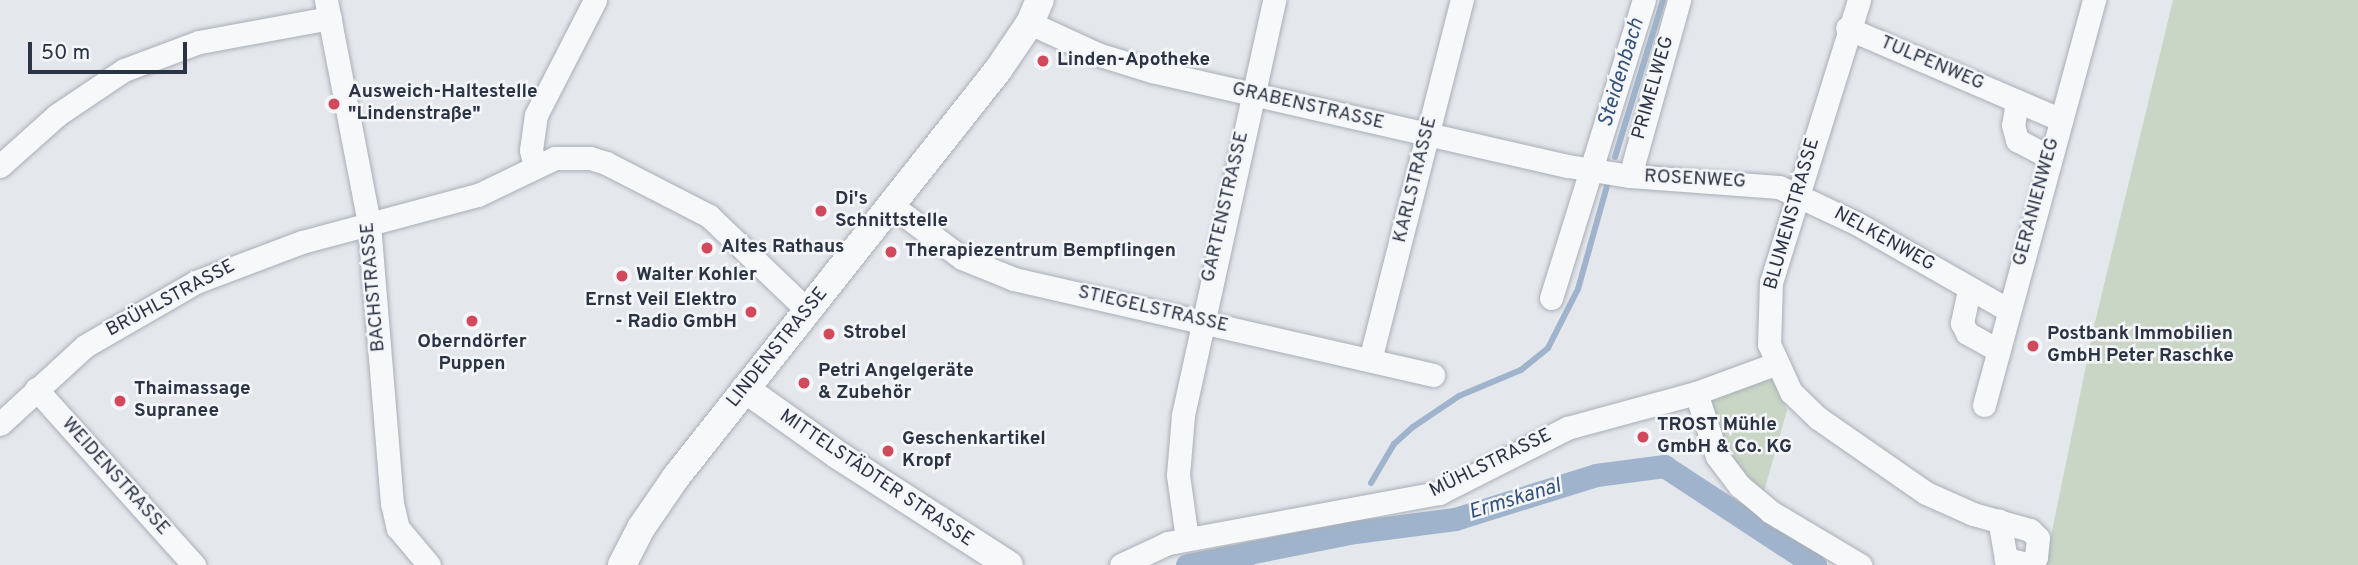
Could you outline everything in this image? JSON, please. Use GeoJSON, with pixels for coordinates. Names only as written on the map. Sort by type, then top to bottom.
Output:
{"type":"FeatureCollection","features":[{"type":"Feature","properties":{"kind":"street"},"geometry":{"type":"LineString","coordinates":[[535,167],[531,150],[536,115],[595,0]]}},
{"type":"Feature","properties":{"kind":"street","name":"GARTENSTRASSE"},"geometry":{"type":"LineString","coordinates":[[1187,539],[1178,459],[1200,322],[1274,0]]}},
{"type":"Feature","properties":{"kind":"street","name":"KARLSTRASSE"},"geometry":{"type":"LineString","coordinates":[[1370,360],[1462,0]]}},
{"type":"Feature","properties":{"kind":"street"},"geometry":{"type":"LineString","coordinates":[[1550,298],[1644,0]]}},
{"type":"Feature","properties":{"kind":"street","name":"PRIMELWEG"},"geometry":{"type":"LineString","coordinates":[[1630,176],[1679,0]]}},
{"type":"Feature","properties":{"kind":"street","name":"BLUMENSTRASSE"},"geometry":{"type":"LineString","coordinates":[[1859,0],[1847,28],[1768,301],[1769,344],[1775,364],[1802,404],[1871,458],[1926,493],[1999,521]]}},
{"type":"Feature","properties":{"kind":"street","name":"GERANIENWEG"},"geometry":{"type":"LineString","coordinates":[[1984,405],[2007,309],[2094,0]]}},
{"type":"Feature","properties":{"kind":"street"},"geometry":{"type":"LineString","coordinates":[[0,166],[57,115],[124,69],[199,42],[328,9]]}},
{"type":"Feature","properties":{"kind":"street","name":"BACHSTRASSE"},"geometry":{"type":"LineString","coordinates":[[328,9],[369,224],[392,503],[398,528],[429,565]]}},
{"type":"Feature","properties":{"kind":"street","name":"GRABENSTRASSE"},"geometry":{"type":"LineString","coordinates":[[1035,12],[1121,63],[1591,171]]}},
{"type":"Feature","properties":{"kind":"street","name":"LINDENSTRASSE"},"geometry":{"type":"LineString","coordinates":[[622,565],[659,499],[891,205],[1035,12]]}},
{"type":"Feature","properties":{"kind":"street","name":"TULPENWEG"},"geometry":{"type":"LineString","coordinates":[[1847,28],[2059,119]]}},
{"type":"Feature","properties":{"kind":"street"},"geometry":{"type":"LineString","coordinates":[[2017,101],[2012,125],[2017,140],[2049,157]]}},
{"type":"Feature","properties":{"kind":"street","name":"BRÜHLSTRASSE"},"geometry":{"type":"LineString","coordinates":[[0,424],[36,389],[113,326],[195,282],[272,251],[478,195],[555,158],[590,158],[709,216],[808,311]]}},
{"type":"Feature","properties":{"kind":"street","name":"ROSENWEG"},"geometry":{"type":"LineString","coordinates":[[1591,171],[1630,176],[1762,183],[1797,195]]}},
{"type":"Feature","properties":{"kind":"street","name":"NELKENWEG"},"geometry":{"type":"LineString","coordinates":[[1797,195],[1865,228],[2007,309]]}},
{"type":"Feature","properties":{"kind":"street","name":"STIEGELSTRASSE"},"geometry":{"type":"LineString","coordinates":[[891,205],[962,258],[984,270],[1433,375]]}},
{"type":"Feature","properties":{"kind":"street"},"geometry":{"type":"LineString","coordinates":[[1969,289],[1962,323],[1967,333],[1998,350]]}},
{"type":"Feature","properties":{"kind":"street","name":"MÜHLSTRASSE"},"geometry":{"type":"LineString","coordinates":[[1121,565],[1148,549],[1187,539],[1439,493],[1567,428],[1696,393],[1775,364]]}},
{"type":"Feature","properties":{"kind":"street","name":"WEIDENSTRASSE"},"geometry":{"type":"LineString","coordinates":[[36,389],[194,565]]}},
{"type":"Feature","properties":{"kind":"street","name":"MITTELSTÄDTER STRASSE"},"geometry":{"type":"LineString","coordinates":[[745,389],[838,456],[1009,565]]}},
{"type":"Feature","properties":{"kind":"street"},"geometry":{"type":"LineString","coordinates":[[1696,393],[1717,456],[1740,486],[1771,512],[1860,565]]}},
{"type":"Feature","properties":{"kind":"green space"},"geometry":{"type":"Polygon","coordinates":[[[2173,0],[2358,0],[2358,565],[2045,565],[2095,322],[2173,0]]]}},
{"type":"Feature","properties":{"kind":"green space"},"geometry":{"type":"Polygon","coordinates":[[[1770,372],[1787,410],[1763,495],[1737,473],[1718,443],[1704,398],[1770,372]]]}},
{"type":"Feature","properties":{"kind":"waterway","name":"Steidenbach"},"geometry":{"type":"LineString","coordinates":[[1615,157],[1663,0]]}},
{"type":"Feature","properties":{"kind":"waterway","name":"Steidenbach"},"geometry":{"type":"LineString","coordinates":[[1371,483],[1394,444],[1413,427],[1459,396],[1521,370],[1548,348],[1578,289],[1607,186]]}},
{"type":"Feature","properties":{"kind":"waterway","name":"Ermskanal"},"geometry":{"type":"LineString","coordinates":[[1187,565],[1355,532],[1455,519],[1596,475],[1664,466],[1815,565]]}},
{"type":"Feature","properties":{"kind":"waterway"},"geometry":{"type":"LineString","coordinates":[[1250,565],[1262,549]]}},
{"type":"Feature","properties":{"kind":"place","name":"Linden-Apotheke"},"geometry":{"type":"Point","coordinates":[1043,61]}},
{"type":"Feature","properties":{"kind":"place","name":"Ausweich-Haltestelle \"Lindenstraße\""},"geometry":{"type":"Point","coordinates":[334,104]}},
{"type":"Feature","properties":{"kind":"place","name":"Di's Schnittstelle"},"geometry":{"type":"Point","coordinates":[821,211]}},
{"type":"Feature","properties":{"kind":"place","name":"Altes Rathaus"},"geometry":{"type":"Point","coordinates":[707,248]}},
{"type":"Feature","properties":{"kind":"place","name":"Therapiezentrum Bempflingen"},"geometry":{"type":"Point","coordinates":[891,252]}},
{"type":"Feature","properties":{"kind":"place","name":"Walter Kohler"},"geometry":{"type":"Point","coordinates":[622,276]}},
{"type":"Feature","properties":{"kind":"place","name":"Ernst Veil Elektro - Radio GmbH"},"geometry":{"type":"Point","coordinates":[751,312]}},
{"type":"Feature","properties":{"kind":"place","name":"Oberndörfer Puppen"},"geometry":{"type":"Point","coordinates":[472,321]}},
{"type":"Feature","properties":{"kind":"place","name":"Strobel"},"geometry":{"type":"Point","coordinates":[829,334]}},
{"type":"Feature","properties":{"kind":"place","name":"Postbank Immobilien GmbH Peter Raschke"},"geometry":{"type":"Point","coordinates":[2033,346]}},
{"type":"Feature","properties":{"kind":"place","name":"Petri Angelgeräte & Zubehör"},"geometry":{"type":"Point","coordinates":[804,383]}},
{"type":"Feature","properties":{"kind":"place","name":"Thaimassage Supranee"},"geometry":{"type":"Point","coordinates":[120,401]}},
{"type":"Feature","properties":{"kind":"place","name":"TROST Mühle GmbH & Co. KG"},"geometry":{"type":"Point","coordinates":[1643,437]}},
{"type":"Feature","properties":{"kind":"place","name":"Geschenkartikel Kropf"},"geometry":{"type":"Point","coordinates":[888,451]}}]}
